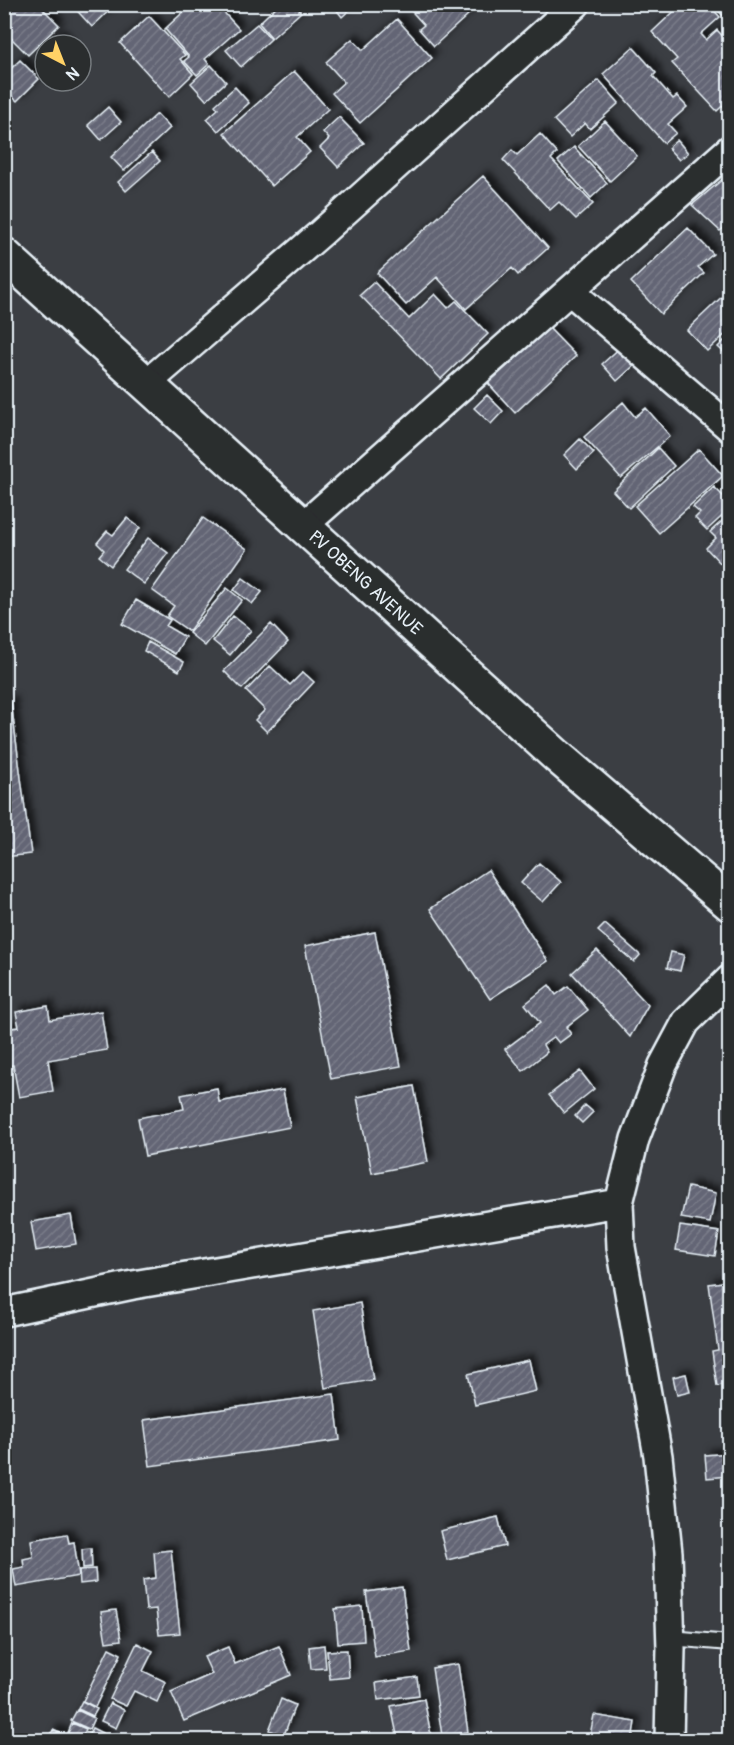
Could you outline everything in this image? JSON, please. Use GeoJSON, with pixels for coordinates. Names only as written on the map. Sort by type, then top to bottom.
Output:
{"type":"FeatureCollection","features":[{"type":"Feature","properties":{"kind":"main road","name":"P.V OBENG AVENUE"},"geometry":{"type":"LineString","coordinates":[[4,255],[556,756],[729,904]]}},
{"type":"Feature","properties":{"kind":"street"},"geometry":{"type":"LineString","coordinates":[[147,383],[320,234],[576,4]]}},
{"type":"Feature","properties":{"kind":"street"},"geometry":{"type":"LineString","coordinates":[[303,526],[729,149]]}},
{"type":"Feature","properties":{"kind":"street"},"geometry":{"type":"LineString","coordinates":[[570,291],[729,428]]}},
{"type":"Feature","properties":{"kind":"street"},"geometry":{"type":"LineString","coordinates":[[669,1740],[668,1553],[658,1456],[623,1259],[619,1203],[635,1139],[663,1065],[686,1022],[729,979]]}},
{"type":"Feature","properties":{"kind":"street"},"geometry":{"type":"LineString","coordinates":[[4,1312],[132,1285],[619,1203]]}},
{"type":"Feature","properties":{"kind":"lane"},"geometry":{"type":"LineString","coordinates":[[670,1638],[729,1643]]}},
{"type":"Feature","properties":{"kind":"building"},"geometry":{"type":"Polygon","coordinates":[[[16,4],[38,4],[59,25],[51,33],[33,33],[33,50],[28,55],[4,31],[4,16],[16,4]]]}},
{"type":"Feature","properties":{"kind":"building"},"geometry":{"type":"Polygon","coordinates":[[[71,4],[116,4],[92,27],[71,4]]]}},
{"type":"Feature","properties":{"kind":"building"},"geometry":{"type":"Polygon","coordinates":[[[192,4],[216,4],[239,29],[205,59],[209,64],[197,75],[184,61],[189,57],[165,29],[192,4]]]}},
{"type":"Feature","properties":{"kind":"building"},"geometry":{"type":"Polygon","coordinates":[[[279,4],[294,4],[301,12],[272,38],[259,23],[279,4]]]}},
{"type":"Feature","properties":{"kind":"building"},"geometry":{"type":"Polygon","coordinates":[[[332,4],[356,4],[342,17],[332,4]]]}},
{"type":"Feature","properties":{"kind":"building"},"geometry":{"type":"Polygon","coordinates":[[[405,4],[466,4],[464,6],[470,13],[434,46],[419,29],[424,25],[405,4]]]}},
{"type":"Feature","properties":{"kind":"building"},"geometry":{"type":"Polygon","coordinates":[[[682,4],[708,4],[720,17],[701,34],[706,40],[717,30],[730,44],[730,99],[717,111],[672,63],[677,59],[652,32],[682,4]]]}},
{"type":"Feature","properties":{"kind":"building"},"geometry":{"type":"Polygon","coordinates":[[[712,4],[730,4],[730,23],[712,4]]]}},
{"type":"Feature","properties":{"kind":"building"},"geometry":{"type":"Polygon","coordinates":[[[149,16],[185,55],[180,59],[193,74],[169,97],[120,43],[149,16]]]}},
{"type":"Feature","properties":{"kind":"building"},"geometry":{"type":"Polygon","coordinates":[[[397,19],[432,58],[360,123],[332,93],[344,82],[326,62],[352,39],[363,50],[397,19]]]}},
{"type":"Feature","properties":{"kind":"building"},"geometry":{"type":"Polygon","coordinates":[[[257,24],[271,39],[241,67],[226,50],[257,24]]]}},
{"type":"Feature","properties":{"kind":"building"},"geometry":{"type":"Polygon","coordinates":[[[633,47],[656,73],[653,76],[673,99],[677,96],[687,107],[668,124],[676,133],[664,143],[603,74],[633,47]]]}},
{"type":"Feature","properties":{"kind":"building"},"geometry":{"type":"Polygon","coordinates":[[[20,60],[33,73],[33,85],[17,101],[4,89],[4,75],[20,60]]]}},
{"type":"Feature","properties":{"kind":"building"},"geometry":{"type":"Polygon","coordinates":[[[211,65],[226,82],[206,100],[191,83],[211,65]]]}},
{"type":"Feature","properties":{"kind":"building"},"geometry":{"type":"Polygon","coordinates":[[[294,71],[328,109],[297,137],[310,152],[272,186],[224,133],[294,71]]]}},
{"type":"Feature","properties":{"kind":"building"},"geometry":{"type":"Polygon","coordinates":[[[599,80],[619,103],[590,129],[585,123],[570,137],[554,120],[599,80]]]}},
{"type":"Feature","properties":{"kind":"building"},"geometry":{"type":"Polygon","coordinates":[[[235,87],[249,103],[218,131],[207,119],[218,109],[215,105],[235,87]]]}},
{"type":"Feature","properties":{"kind":"building"},"geometry":{"type":"Polygon","coordinates":[[[108,107],[121,122],[101,140],[88,125],[108,107]]]}},
{"type":"Feature","properties":{"kind":"building"},"geometry":{"type":"Polygon","coordinates":[[[157,114],[170,128],[124,171],[111,157],[157,114]]]}},
{"type":"Feature","properties":{"kind":"building"},"geometry":{"type":"Polygon","coordinates":[[[339,117],[364,143],[338,167],[320,148],[329,139],[323,132],[339,117]]]}},
{"type":"Feature","properties":{"kind":"building"},"geometry":{"type":"Polygon","coordinates":[[[605,121],[637,156],[610,181],[578,146],[605,121]]]}},
{"type":"Feature","properties":{"kind":"building"},"geometry":{"type":"Polygon","coordinates":[[[540,134],[557,153],[551,159],[593,204],[576,219],[559,202],[550,210],[503,160],[512,150],[517,155],[540,134]]]}},
{"type":"Feature","properties":{"kind":"building"},"geometry":{"type":"Polygon","coordinates":[[[677,140],[688,153],[679,160],[668,148],[677,140]]]}},
{"type":"Feature","properties":{"kind":"building"},"geometry":{"type":"Polygon","coordinates":[[[574,147],[607,183],[591,198],[558,161],[574,147]]]}},
{"type":"Feature","properties":{"kind":"building"},"geometry":{"type":"Polygon","coordinates":[[[152,152],[160,161],[126,191],[118,182],[152,152]]]}},
{"type":"Feature","properties":{"kind":"building"},"geometry":{"type":"Polygon","coordinates":[[[730,173],[730,223],[720,231],[692,205],[730,173]]]}},
{"type":"Feature","properties":{"kind":"building"},"geometry":{"type":"Polygon","coordinates":[[[483,176],[548,248],[518,275],[512,268],[466,309],[437,277],[406,305],[377,273],[483,176]]]}},
{"type":"Feature","properties":{"kind":"building"},"geometry":{"type":"Polygon","coordinates":[[[688,228],[713,254],[698,267],[704,273],[661,314],[631,282],[688,228]]]}},
{"type":"Feature","properties":{"kind":"building"},"geometry":{"type":"Polygon","coordinates":[[[374,282],[409,319],[435,294],[448,308],[456,301],[488,334],[441,379],[360,295],[374,282]]]}},
{"type":"Feature","properties":{"kind":"building"},"geometry":{"type":"Polygon","coordinates":[[[730,282],[730,330],[707,351],[687,330],[728,291],[724,287],[730,282]]]}},
{"type":"Feature","properties":{"kind":"building"},"geometry":{"type":"Polygon","coordinates":[[[548,327],[576,356],[515,413],[488,383],[548,327]]]}},
{"type":"Feature","properties":{"kind":"building"},"geometry":{"type":"Polygon","coordinates":[[[730,335],[730,358],[718,347],[730,335]]]}},
{"type":"Feature","properties":{"kind":"building"},"geometry":{"type":"Polygon","coordinates":[[[623,345],[638,362],[617,381],[602,364],[623,345]]]}},
{"type":"Feature","properties":{"kind":"building"},"geometry":{"type":"Polygon","coordinates":[[[487,395],[503,411],[491,424],[474,408],[487,395]]]}},
{"type":"Feature","properties":{"kind":"building"},"geometry":{"type":"Polygon","coordinates":[[[623,402],[635,417],[646,408],[670,436],[621,478],[584,437],[623,402]]]}},
{"type":"Feature","properties":{"kind":"building"},"geometry":{"type":"Polygon","coordinates":[[[580,439],[594,453],[577,469],[564,455],[580,439]]]}},
{"type":"Feature","properties":{"kind":"building"},"geometry":{"type":"Polygon","coordinates":[[[658,448],[674,466],[629,508],[613,491],[658,448]]]}},
{"type":"Feature","properties":{"kind":"building"},"geometry":{"type":"Polygon","coordinates":[[[699,449],[723,476],[659,533],[635,506],[699,449]]]}},
{"type":"Feature","properties":{"kind":"building"},"geometry":{"type":"Polygon","coordinates":[[[714,487],[730,503],[730,509],[707,530],[695,518],[700,513],[693,507],[714,487]]]}},
{"type":"Feature","properties":{"kind":"building"},"geometry":{"type":"Polygon","coordinates":[[[730,514],[730,560],[723,566],[706,548],[716,538],[710,532],[730,514]]]}},
{"type":"Feature","properties":{"kind":"building"},"geometry":{"type":"Polygon","coordinates":[[[127,518],[140,528],[111,566],[99,556],[104,550],[97,543],[107,531],[113,535],[127,518]]]}},
{"type":"Feature","properties":{"kind":"building"},"geometry":{"type":"Polygon","coordinates":[[[203,518],[247,549],[189,631],[167,616],[174,606],[152,590],[203,518]]]}},
{"type":"Feature","properties":{"kind":"building"},"geometry":{"type":"Polygon","coordinates":[[[148,538],[168,553],[144,584],[124,569],[148,538]]]}},
{"type":"Feature","properties":{"kind":"building"},"geometry":{"type":"Polygon","coordinates":[[[243,578],[262,592],[252,604],[234,590],[243,578]]]}},
{"type":"Feature","properties":{"kind":"building"},"geometry":{"type":"Polygon","coordinates":[[[227,588],[242,600],[205,646],[189,633],[227,588]]]}},
{"type":"Feature","properties":{"kind":"building"},"geometry":{"type":"Polygon","coordinates":[[[136,600],[170,620],[166,626],[185,637],[175,654],[122,624],[136,600]]]}},
{"type":"Feature","properties":{"kind":"building"},"geometry":{"type":"Polygon","coordinates":[[[233,616],[251,630],[230,655],[213,641],[233,616]]]}},
{"type":"Feature","properties":{"kind":"building"},"geometry":{"type":"Polygon","coordinates":[[[271,624],[288,642],[242,689],[224,671],[271,624]]]}},
{"type":"Feature","properties":{"kind":"building"},"geometry":{"type":"Polygon","coordinates":[[[148,642],[184,662],[179,671],[144,651],[148,642]]]}},
{"type":"Feature","properties":{"kind":"building"},"geometry":{"type":"Polygon","coordinates":[[[270,666],[290,685],[303,672],[314,682],[267,732],[255,720],[265,710],[246,691],[270,666]]]}},
{"type":"Feature","properties":{"kind":"building"},"geometry":{"type":"Polygon","coordinates":[[[4,702],[11,702],[31,854],[4,857],[4,702]]]}},
{"type":"Feature","properties":{"kind":"building"},"geometry":{"type":"Polygon","coordinates":[[[539,863],[561,882],[543,902],[521,883],[539,863]]]}},
{"type":"Feature","properties":{"kind":"building"},"geometry":{"type":"Polygon","coordinates":[[[488,870],[548,961],[490,999],[430,909],[488,870]]]}},
{"type":"Feature","properties":{"kind":"building"},"geometry":{"type":"Polygon","coordinates":[[[605,924],[640,955],[634,962],[598,931],[605,924]]]}},
{"type":"Feature","properties":{"kind":"building"},"geometry":{"type":"Polygon","coordinates":[[[375,932],[401,1066],[331,1079],[305,946],[375,932]]]}},
{"type":"Feature","properties":{"kind":"building"},"geometry":{"type":"Polygon","coordinates":[[[597,950],[648,1005],[630,1037],[572,973],[597,950]]]}},
{"type":"Feature","properties":{"kind":"building"},"geometry":{"type":"Polygon","coordinates":[[[671,952],[684,955],[680,971],[667,968],[671,952]]]}},
{"type":"Feature","properties":{"kind":"building"},"geometry":{"type":"Polygon","coordinates":[[[549,985],[556,995],[568,986],[588,1010],[566,1027],[571,1034],[559,1043],[554,1037],[543,1045],[547,1052],[523,1071],[505,1049],[540,1023],[525,1004],[549,985]]]}},
{"type":"Feature","properties":{"kind":"building"},"geometry":{"type":"Polygon","coordinates":[[[48,1006],[50,1020],[101,1011],[107,1050],[48,1060],[53,1091],[19,1097],[13,1065],[4,1066],[4,1029],[19,1027],[16,1012],[48,1006]]]}},
{"type":"Feature","properties":{"kind":"building"},"geometry":{"type":"Polygon","coordinates":[[[580,1071],[594,1089],[564,1113],[549,1095],[580,1071]]]}},
{"type":"Feature","properties":{"kind":"building"},"geometry":{"type":"Polygon","coordinates":[[[414,1086],[428,1162],[372,1173],[357,1097],[414,1086]]]}},
{"type":"Feature","properties":{"kind":"building"},"geometry":{"type":"Polygon","coordinates":[[[217,1088],[219,1102],[283,1090],[290,1127],[145,1156],[138,1118],[184,1109],[181,1095],[217,1088]]]}},
{"type":"Feature","properties":{"kind":"building"},"geometry":{"type":"Polygon","coordinates":[[[585,1105],[593,1112],[582,1123],[575,1116],[585,1105]]]}},
{"type":"Feature","properties":{"kind":"building"},"geometry":{"type":"Polygon","coordinates":[[[688,1187],[716,1193],[710,1223],[681,1218],[688,1187]]]}},
{"type":"Feature","properties":{"kind":"building"},"geometry":{"type":"Polygon","coordinates":[[[71,1215],[76,1244],[36,1251],[31,1222],[71,1215]]]}},
{"type":"Feature","properties":{"kind":"building"},"geometry":{"type":"Polygon","coordinates":[[[680,1226],[719,1232],[715,1256],[676,1250],[680,1226]]]}},
{"type":"Feature","properties":{"kind":"building"},"geometry":{"type":"Polygon","coordinates":[[[730,1281],[730,1384],[717,1386],[712,1351],[718,1350],[709,1284],[730,1281]]]}},
{"type":"Feature","properties":{"kind":"building"},"geometry":{"type":"Polygon","coordinates":[[[360,1303],[373,1380],[325,1388],[313,1311],[360,1303]]]}},
{"type":"Feature","properties":{"kind":"building"},"geometry":{"type":"Polygon","coordinates":[[[529,1360],[536,1391],[475,1405],[468,1374],[529,1360]]]}},
{"type":"Feature","properties":{"kind":"building"},"geometry":{"type":"Polygon","coordinates":[[[686,1374],[690,1392],[677,1395],[673,1377],[686,1374]]]}},
{"type":"Feature","properties":{"kind":"building"},"geometry":{"type":"Polygon","coordinates":[[[334,1394],[340,1440],[150,1466],[144,1420],[334,1394]]]}},
{"type":"Feature","properties":{"kind":"building"},"geometry":{"type":"Polygon","coordinates":[[[730,1453],[730,1476],[707,1478],[705,1455],[730,1453]]]}},
{"type":"Feature","properties":{"kind":"building"},"geometry":{"type":"Polygon","coordinates":[[[498,1517],[505,1546],[447,1560],[440,1531],[498,1517]]]}},
{"type":"Feature","properties":{"kind":"building"},"geometry":{"type":"Polygon","coordinates":[[[67,1534],[69,1543],[74,1542],[79,1576],[16,1587],[13,1569],[24,1567],[23,1559],[33,1557],[31,1540],[67,1534]]]}},
{"type":"Feature","properties":{"kind":"building"},"geometry":{"type":"Polygon","coordinates":[[[91,1548],[92,1567],[83,1568],[82,1549],[91,1548]]]}},
{"type":"Feature","properties":{"kind":"building"},"geometry":{"type":"Polygon","coordinates":[[[171,1550],[180,1633],[159,1635],[156,1609],[146,1610],[143,1580],[156,1578],[154,1552],[171,1550]]]}},
{"type":"Feature","properties":{"kind":"building"},"geometry":{"type":"Polygon","coordinates":[[[95,1569],[96,1582],[80,1584],[79,1570],[95,1569]]]}},
{"type":"Feature","properties":{"kind":"building"},"geometry":{"type":"Polygon","coordinates":[[[402,1587],[411,1651],[375,1657],[366,1592],[402,1587]]]}},
{"type":"Feature","properties":{"kind":"building"},"geometry":{"type":"Polygon","coordinates":[[[362,1606],[364,1641],[338,1643],[335,1609],[362,1606]]]}},
{"type":"Feature","properties":{"kind":"building"},"geometry":{"type":"Polygon","coordinates":[[[116,1610],[121,1640],[106,1642],[101,1612],[116,1610]]]}},
{"type":"Feature","properties":{"kind":"building"},"geometry":{"type":"Polygon","coordinates":[[[137,1643],[153,1651],[143,1671],[166,1682],[157,1702],[134,1691],[126,1706],[110,1699],[137,1643]]]}},
{"type":"Feature","properties":{"kind":"building"},"geometry":{"type":"Polygon","coordinates":[[[324,1645],[326,1668],[311,1669],[309,1647],[324,1645]]]}},
{"type":"Feature","properties":{"kind":"building"},"geometry":{"type":"Polygon","coordinates":[[[279,1646],[291,1675],[184,1721],[171,1692],[212,1674],[204,1657],[228,1647],[235,1664],[279,1646]]]}},
{"type":"Feature","properties":{"kind":"building"},"geometry":{"type":"Polygon","coordinates":[[[109,1648],[121,1654],[95,1707],[83,1701],[109,1648]]]}},
{"type":"Feature","properties":{"kind":"building"},"geometry":{"type":"Polygon","coordinates":[[[347,1650],[349,1677],[330,1679],[327,1651],[347,1650]]]}},
{"type":"Feature","properties":{"kind":"building"},"geometry":{"type":"Polygon","coordinates":[[[458,1664],[468,1732],[442,1736],[432,1668],[458,1664]]]}},
{"type":"Feature","properties":{"kind":"building"},"geometry":{"type":"Polygon","coordinates":[[[417,1677],[419,1695],[378,1700],[376,1683],[417,1677]]]}},
{"type":"Feature","properties":{"kind":"building"},"geometry":{"type":"Polygon","coordinates":[[[281,1699],[295,1705],[284,1735],[269,1730],[281,1699]]]}},
{"type":"Feature","properties":{"kind":"building"},"geometry":{"type":"Polygon","coordinates":[[[424,1699],[432,1740],[398,1740],[391,1706],[424,1699]]]}},
{"type":"Feature","properties":{"kind":"building"},"geometry":{"type":"Polygon","coordinates":[[[82,1701],[97,1709],[93,1716],[78,1709],[82,1701]]]}},
{"type":"Feature","properties":{"kind":"building"},"geometry":{"type":"Polygon","coordinates":[[[110,1703],[124,1710],[116,1728],[101,1721],[110,1703]]]}},
{"type":"Feature","properties":{"kind":"building"},"geometry":{"type":"Polygon","coordinates":[[[77,1710],[94,1718],[89,1729],[71,1721],[77,1710]]]}},
{"type":"Feature","properties":{"kind":"building"},"geometry":{"type":"Polygon","coordinates":[[[594,1715],[635,1722],[632,1740],[589,1740],[594,1715]]]}},
{"type":"Feature","properties":{"kind":"building"},"geometry":{"type":"Polygon","coordinates":[[[72,1723],[86,1729],[82,1738],[68,1733],[72,1723]]]}},
{"type":"Feature","properties":{"kind":"building"},"geometry":{"type":"Polygon","coordinates":[[[92,1728],[108,1736],[106,1740],[86,1740],[92,1728]]]}},
{"type":"Feature","properties":{"kind":"building"},"geometry":{"type":"Polygon","coordinates":[[[53,1730],[76,1740],[48,1740],[53,1730]]]}}]}
